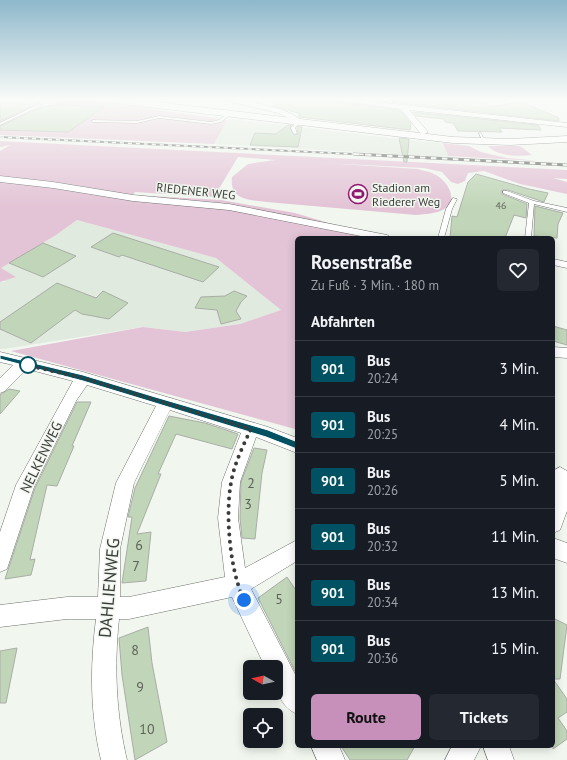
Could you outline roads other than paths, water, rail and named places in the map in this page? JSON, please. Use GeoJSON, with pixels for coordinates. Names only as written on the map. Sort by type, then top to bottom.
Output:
{"type":"FeatureCollection","features":[{"type":"Feature","properties":{"kind":"main road"},"geometry":{"type":"LineString","coordinates":[[406,135],[426,138],[567,139]]}},
{"type":"Feature","properties":{"kind":"street","name":"RIEDENER WEG"},"geometry":{"type":"LineString","coordinates":[[0,179],[53,185],[134,198],[229,207],[377,236]]}},
{"type":"Feature","properties":{"kind":"street"},"geometry":{"type":"LineString","coordinates":[[555,262],[567,265]]}},
{"type":"Feature","properties":{"kind":"street"},"geometry":{"type":"LineString","coordinates":[[555,352],[567,353]]}},
{"type":"Feature","properties":{"kind":"street"},"geometry":{"type":"LineString","coordinates":[[0,357],[22,364],[83,378],[251,429],[295,445]]}},
{"type":"Feature","properties":{"kind":"street"},"geometry":{"type":"LineString","coordinates":[[0,387],[22,364]]}},
{"type":"Feature","properties":{"kind":"street","name":"NELKENWEG"},"geometry":{"type":"LineString","coordinates":[[0,562],[25,485],[70,398],[83,378]]}},
{"type":"Feature","properties":{"kind":"street","name":"DAHLIENWEG"},"geometry":{"type":"LineString","coordinates":[[114,760],[107,731],[104,658],[109,608],[110,549],[125,483],[147,437],[166,403]]}},
{"type":"Feature","properties":{"kind":"street"},"geometry":{"type":"LineString","coordinates":[[251,429],[231,482],[228,518],[237,585],[286,683],[295,698]]}},
{"type":"Feature","properties":{"kind":"street"},"geometry":{"type":"LineString","coordinates":[[555,517],[558,509],[560,474]]}},
{"type":"Feature","properties":{"kind":"street"},"geometry":{"type":"LineString","coordinates":[[555,549],[567,553]]}},
{"type":"Feature","properties":{"kind":"street"},"geometry":{"type":"LineString","coordinates":[[0,616],[68,608],[129,608],[237,585],[295,551]]}},
{"type":"Feature","properties":{"kind":"street"},"geometry":{"type":"LineString","coordinates":[[325,748],[332,760]]}},
{"type":"Feature","properties":{"kind":"street"},"geometry":{"type":"LineString","coordinates":[[458,760],[467,748]]}},
{"type":"Feature","properties":{"kind":"street"},"geometry":{"type":"LineString","coordinates":[[497,748],[500,760]]}},
{"type":"Feature","properties":{"kind":"lane"},"geometry":{"type":"LineString","coordinates":[[505,192],[532,202],[567,210]]}},
{"type":"Feature","properties":{"kind":"lane"},"geometry":{"type":"LineString","coordinates":[[441,236],[449,209],[455,199]]}},
{"type":"Feature","properties":{"kind":"lane"},"geometry":{"type":"LineString","coordinates":[[528,236],[532,202]]}},
{"type":"Feature","properties":{"kind":"railway"},"geometry":{"type":"LineString","coordinates":[[0,137],[365,155]]}},
{"type":"Feature","properties":{"kind":"railway"},"geometry":{"type":"LineString","coordinates":[[354,154],[365,155]]}},
{"type":"Feature","properties":{"kind":"railway"},"geometry":{"type":"LineString","coordinates":[[365,155],[374,155]]}},
{"type":"Feature","properties":{"kind":"railway"},"geometry":{"type":"LineString","coordinates":[[365,155],[567,165]]}},
{"type":"Feature","properties":{"kind":"place","name":"Stadion am Riederer Weg"},"geometry":{"type":"Point","coordinates":[358,194]}}]}
